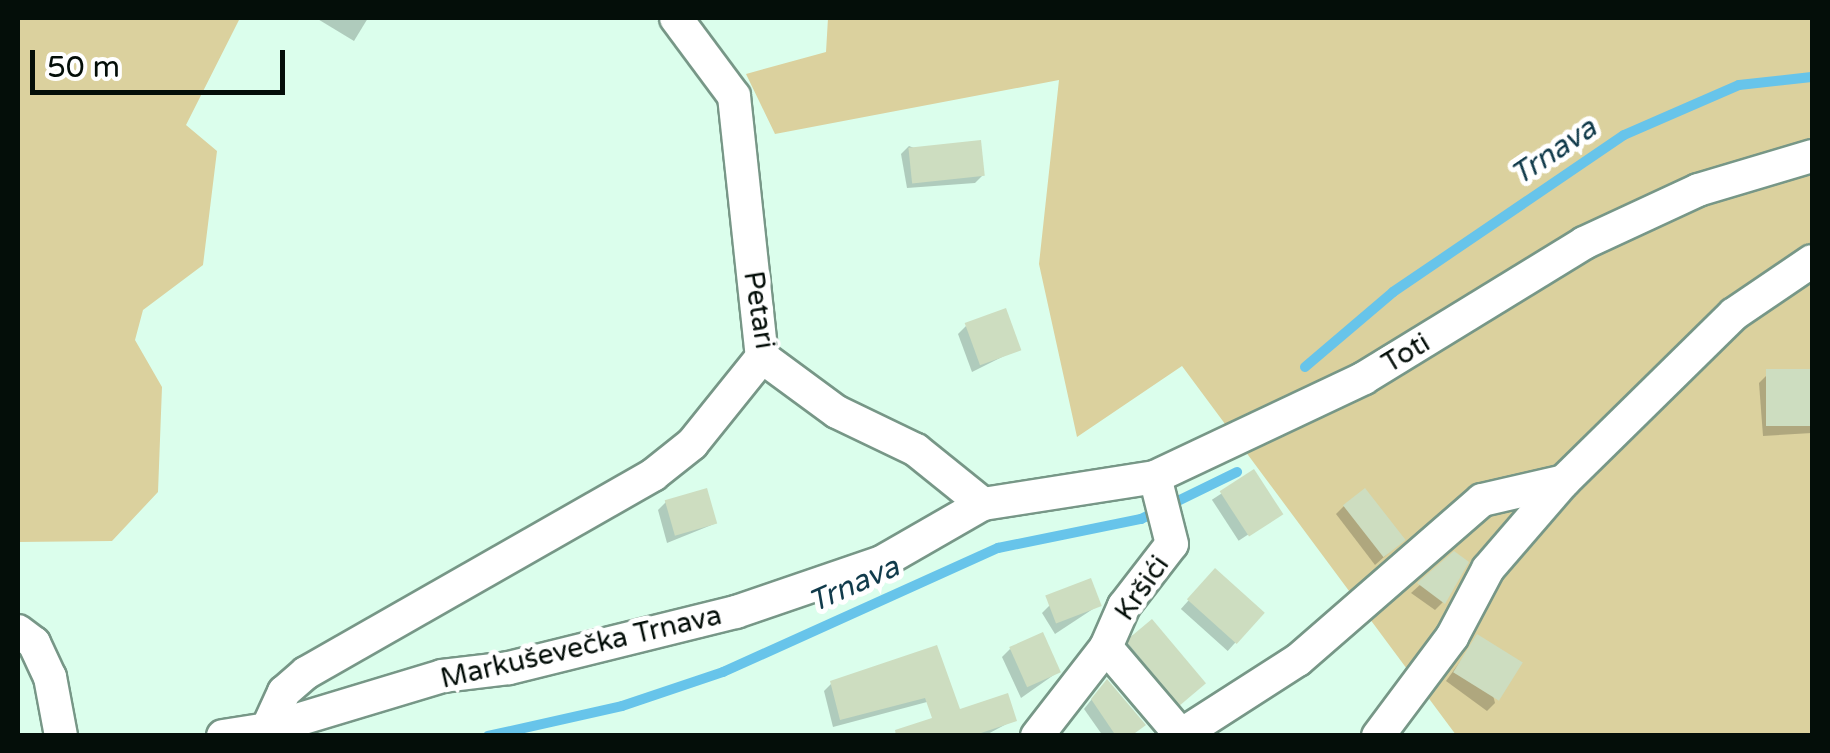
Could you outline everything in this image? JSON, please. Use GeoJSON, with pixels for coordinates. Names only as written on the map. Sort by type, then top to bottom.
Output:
{"type":"FeatureCollection","features":[{"type":"Feature","properties":{"kind":"street","name":"Petari"},"geometry":{"type":"LineString","coordinates":[[676,18],[734,96],[762,357],[838,412],[916,450],[983,504]]}},
{"type":"Feature","properties":{"kind":"street","name":"Toti"},"geometry":{"type":"LineString","coordinates":[[983,504],[1163,500],[1584,244],[1698,190],[1812,156]]}},
{"type":"Feature","properties":{"kind":"street"},"geometry":{"type":"LineString","coordinates":[[1378,736],[1452,637],[1488,569],[1564,482],[1734,314],[1812,261]]}},
{"type":"Feature","properties":{"kind":"street"},"geometry":{"type":"LineString","coordinates":[[267,729],[284,692],[306,673],[653,475],[692,444],[762,357]]}},
{"type":"Feature","properties":{"kind":"street"},"geometry":{"type":"LineString","coordinates":[[1106,648],[1181,734],[1298,660],[1482,500],[1564,482]]}},
{"type":"Feature","properties":{"kind":"street","name":"Kršići"},"geometry":{"type":"LineString","coordinates":[[1037,736],[1106,648],[1124,606],[1172,544],[1163,500]]}},
{"type":"Feature","properties":{"kind":"street","name":"Markuševečka Trnava"},"geometry":{"type":"LineString","coordinates":[[223,736],[267,729],[442,676],[509,668],[736,612],[882,562],[983,504]]}},
{"type":"Feature","properties":{"kind":"street"},"geometry":{"type":"LineString","coordinates":[[18,631],[34,643],[50,677],[61,736]]}},
{"type":"Feature","properties":{"kind":"shaded area"},"geometry":{"type":"Polygon","coordinates":[[[18,18],[240,18],[186,125],[217,151],[203,265],[143,310],[135,340],[162,387],[158,492],[112,541],[18,542],[18,18]]]}},
{"type":"Feature","properties":{"kind":"shaded area"},"geometry":{"type":"Polygon","coordinates":[[[828,18],[1812,18],[1812,735],[1456,735],[1182,366],[1077,437],[1039,264],[1059,80],[775,134],[746,74],[826,52],[828,18]]]}},
{"type":"Feature","properties":{"kind":"building"},"geometry":{"type":"Polygon","coordinates":[[[981,140],[985,176],[912,183],[908,148],[981,140]]]}},
{"type":"Feature","properties":{"kind":"building"},"geometry":{"type":"Polygon","coordinates":[[[1006,308],[1021,350],[980,365],[965,323],[1006,308]]]}},
{"type":"Feature","properties":{"kind":"building"},"geometry":{"type":"Polygon","coordinates":[[[1766,369],[1812,369],[1812,426],[1766,426],[1766,369]]]}},
{"type":"Feature","properties":{"kind":"building"},"geometry":{"type":"Polygon","coordinates":[[[1254,469],[1283,514],[1249,537],[1220,491],[1254,469]]]}},
{"type":"Feature","properties":{"kind":"building"},"geometry":{"type":"Polygon","coordinates":[[[707,488],[717,524],[675,536],[665,500],[707,488]]]}},
{"type":"Feature","properties":{"kind":"building"},"geometry":{"type":"Polygon","coordinates":[[[1365,488],[1406,540],[1384,557],[1343,505],[1365,488]]]}},
{"type":"Feature","properties":{"kind":"building"},"geometry":{"type":"Polygon","coordinates":[[[1454,551],[1469,562],[1445,604],[1417,583],[1454,551]]]}},
{"type":"Feature","properties":{"kind":"building"},"geometry":{"type":"Polygon","coordinates":[[[1215,568],[1265,613],[1237,644],[1187,599],[1215,568]]]}},
{"type":"Feature","properties":{"kind":"building"},"geometry":{"type":"Polygon","coordinates":[[[1091,578],[1102,606],[1056,624],[1045,596],[1091,578]]]}},
{"type":"Feature","properties":{"kind":"building"},"geometry":{"type":"Polygon","coordinates":[[[1152,619],[1206,683],[1180,705],[1126,641],[1152,619]]]}},
{"type":"Feature","properties":{"kind":"building"},"geometry":{"type":"Polygon","coordinates":[[[1043,632],[1061,672],[1027,687],[1009,647],[1043,632]]]}},
{"type":"Feature","properties":{"kind":"building"},"geometry":{"type":"Polygon","coordinates":[[[1477,634],[1523,663],[1499,701],[1453,672],[1477,634]]]}},
{"type":"Feature","properties":{"kind":"building"},"geometry":{"type":"Polygon","coordinates":[[[937,645],[960,709],[1008,693],[1017,721],[972,736],[896,736],[895,730],[932,718],[925,698],[840,720],[830,681],[937,645]]]}},
{"type":"Feature","properties":{"kind":"building"},"geometry":{"type":"Polygon","coordinates":[[[1107,679],[1146,725],[1131,736],[1116,736],[1091,699],[1107,679]]]}},
{"type":"Feature","properties":{"kind":"waterway","name":"Trnava"},"geometry":{"type":"LineString","coordinates":[[1305,367],[1393,292],[1624,135],[1739,85],[1812,77]]}},
{"type":"Feature","properties":{"kind":"waterway","name":"Trnava"},"geometry":{"type":"LineString","coordinates":[[488,736],[622,706],[723,672],[998,548],[1141,519],[1237,472]]}}]}
